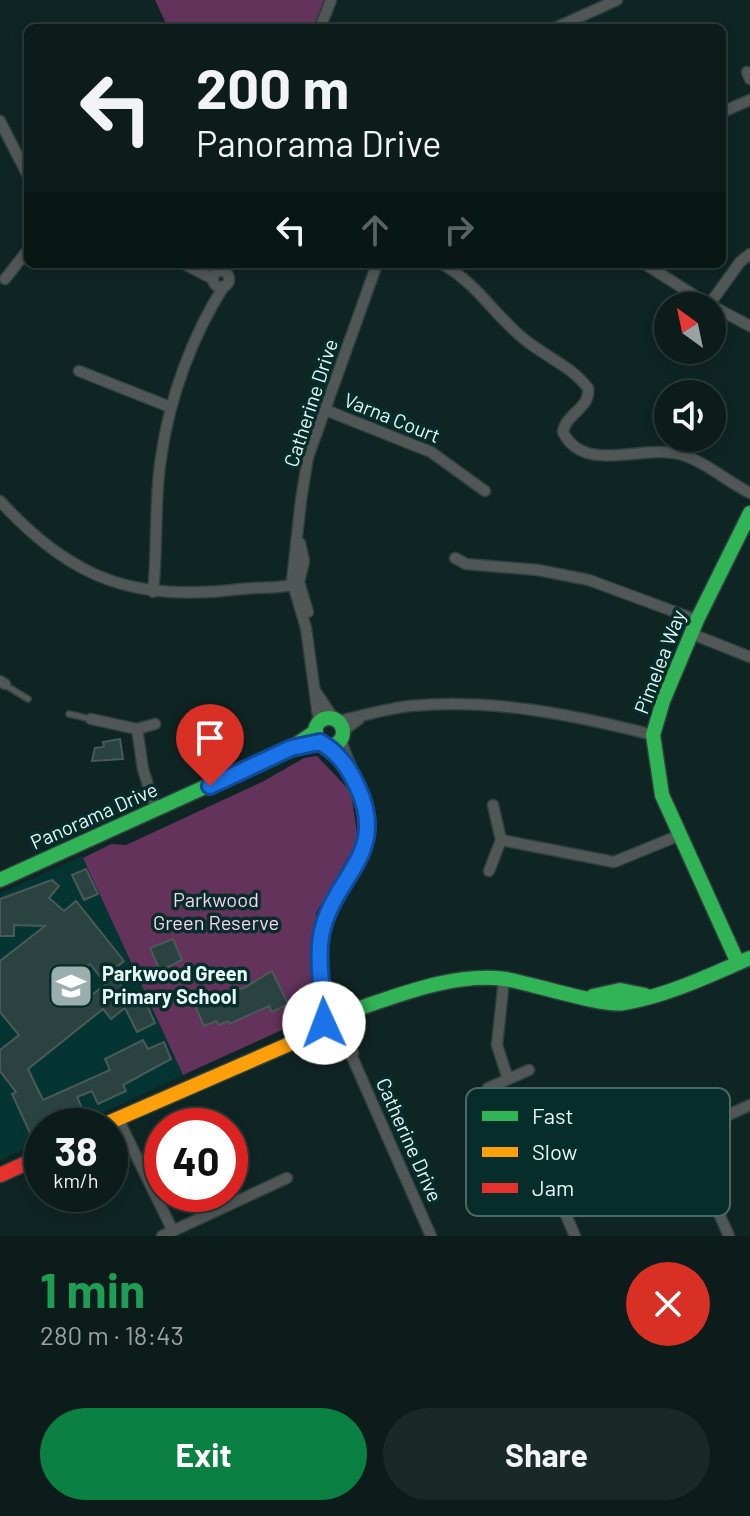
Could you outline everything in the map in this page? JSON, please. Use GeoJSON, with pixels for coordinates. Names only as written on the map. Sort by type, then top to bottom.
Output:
{"type":"FeatureCollection","features":[{"type":"Feature","properties":{"kind":"street"},"geometry":{"type":"LineString","coordinates":[[322,24],[331,0]]}},
{"type":"Feature","properties":{"kind":"street"},"geometry":{"type":"LineString","coordinates":[[564,24],[617,0]]}},
{"type":"Feature","properties":{"kind":"street"},"geometry":{"type":"LineString","coordinates":[[726,110],[750,100]]}},
{"type":"Feature","properties":{"kind":"street"},"geometry":{"type":"LineString","coordinates":[[0,121],[24,168]]}},
{"type":"Feature","properties":{"kind":"street"},"geometry":{"type":"LineString","coordinates":[[720,292],[740,262],[750,254]]}},
{"type":"Feature","properties":{"kind":"street"},"geometry":{"type":"LineString","coordinates":[[5,279],[24,255]]}},
{"type":"Feature","properties":{"kind":"street"},"geometry":{"type":"LineString","coordinates":[[153,592],[158,549],[160,461],[170,407],[220,276],[194,268]]}},
{"type":"Feature","properties":{"kind":"street","name":"Catherine Drive"},"geometry":{"type":"LineString","coordinates":[[370,283],[371,268]]}},
{"type":"Feature","properties":{"kind":"street","name":"Catherine Drive"},"geometry":{"type":"LineString","coordinates":[[376,268],[308,457],[295,583],[306,628],[315,691],[367,814],[368,833],[362,855],[333,900],[324,926],[320,950],[323,987],[431,1236]]}},
{"type":"Feature","properties":{"kind":"street"},"geometry":{"type":"LineString","coordinates":[[448,268],[474,285],[515,331],[566,365],[588,388],[586,403],[564,423],[563,432],[569,442],[601,456],[651,450],[682,455],[750,496]]}},
{"type":"Feature","properties":{"kind":"street"},"geometry":{"type":"LineString","coordinates":[[651,268],[689,292]]}},
{"type":"Feature","properties":{"kind":"street"},"geometry":{"type":"LineString","coordinates":[[726,314],[750,326]]}},
{"type":"Feature","properties":{"kind":"street"},"geometry":{"type":"LineString","coordinates":[[79,371],[170,407]]}},
{"type":"Feature","properties":{"kind":"street","name":"Varna Court"},"geometry":{"type":"LineString","coordinates":[[323,409],[431,452],[485,491]]}},
{"type":"Feature","properties":{"kind":"street"},"geometry":{"type":"LineString","coordinates":[[0,501],[37,541],[64,560],[106,580],[153,592],[203,594],[295,583]]}},
{"type":"Feature","properties":{"kind":"street","name":"Pimelea Way"},"geometry":{"type":"LineString","coordinates":[[744,960],[680,835],[660,787],[653,735],[663,701],[694,627],[750,513]]}},
{"type":"Feature","properties":{"kind":"street"},"geometry":{"type":"LineString","coordinates":[[455,558],[466,564],[538,570],[589,580],[694,627],[750,657]]}},
{"type":"Feature","properties":{"kind":"street"},"geometry":{"type":"LineString","coordinates":[[330,731],[368,715],[409,706],[450,704],[526,708],[653,735]]}},
{"type":"Feature","properties":{"kind":"street"},"geometry":{"type":"LineString","coordinates":[[91,719],[137,729],[155,724]]}},
{"type":"Feature","properties":{"kind":"street"},"geometry":{"type":"LineString","coordinates":[[137,729],[143,769],[156,811]]}},
{"type":"Feature","properties":{"kind":"street","name":"Panorama Drive"},"geometry":{"type":"LineString","coordinates":[[0,880],[330,731]]}},
{"type":"Feature","properties":{"kind":"street"},"geometry":{"type":"LineString","coordinates":[[489,871],[501,840],[493,805]]}},
{"type":"Feature","properties":{"kind":"street"},"geometry":{"type":"LineString","coordinates":[[501,840],[614,862],[680,835]]}},
{"type":"Feature","properties":{"kind":"street"},"geometry":{"type":"LineString","coordinates":[[128,1121],[157,1103],[381,1004],[431,986],[474,978],[504,979],[621,1004],[699,980],[744,960]]}},
{"type":"Feature","properties":{"kind":"street"},"geometry":{"type":"LineString","coordinates":[[504,979],[497,1045],[508,1079]]}},
{"type":"Feature","properties":{"kind":"street"},"geometry":{"type":"LineString","coordinates":[[488,1088],[529,1070]]}},
{"type":"Feature","properties":{"kind":"street"},"geometry":{"type":"LineString","coordinates":[[730,1114],[750,1105]]}},
{"type":"Feature","properties":{"kind":"street"},"geometry":{"type":"LineString","coordinates":[[128,1151],[167,1234],[287,1178]]}},
{"type":"Feature","properties":{"kind":"street"},"geometry":{"type":"LineString","coordinates":[[0,1175],[24,1164]]}},
{"type":"Feature","properties":{"kind":"street"},"geometry":{"type":"LineString","coordinates":[[566,1216],[575,1236]]}},
{"type":"Feature","properties":{"kind":"street"},"geometry":{"type":"LineString","coordinates":[[720,1216],[729,1236]]}},
{"type":"Feature","properties":{"kind":"lane"},"geometry":{"type":"LineString","coordinates":[[2,683],[28,699]]}},
{"type":"Feature","properties":{"kind":"lane"},"geometry":{"type":"LineString","coordinates":[[69,714],[91,719]]}},
{"type":"Feature","properties":{"kind":"shaded area","name":"Parkwood Green Primary School"},"geometry":{"type":"Polygon","coordinates":[[[82,856],[183,1075],[112,1108],[24,1108],[24,1149],[0,1160],[0,894],[82,856]]]}},
{"type":"Feature","properties":{"kind":"green space"},"geometry":{"type":"Polygon","coordinates":[[[155,0],[324,0],[315,24],[166,24],[155,0]]]}},
{"type":"Feature","properties":{"kind":"green space","name":"Parkwood Green Reserve"},"geometry":{"type":"Polygon","coordinates":[[[317,756],[351,792],[358,840],[316,913],[313,1016],[183,1075],[83,858],[111,844],[126,845],[262,782],[304,758],[317,756]]]}},
{"type":"Feature","properties":{"kind":"building"},"geometry":{"type":"Polygon","coordinates":[[[120,739],[123,759],[92,761],[95,748],[104,747],[103,742],[120,739]]]}},
{"type":"Feature","properties":{"kind":"building"},"geometry":{"type":"Polygon","coordinates":[[[86,869],[98,894],[84,900],[72,875],[86,869]]]}},
{"type":"Feature","properties":{"kind":"building"},"geometry":{"type":"Polygon","coordinates":[[[52,880],[59,886],[49,898],[64,911],[76,901],[124,961],[111,972],[138,1007],[146,1003],[155,1023],[137,1032],[125,1008],[111,1019],[103,1009],[28,1069],[43,1100],[110,1070],[105,1059],[143,1040],[148,1049],[164,1042],[171,1059],[123,1085],[126,1091],[98,1104],[92,1091],[77,1097],[82,1108],[24,1108],[24,1120],[12,1094],[16,1092],[0,1071],[0,1050],[19,1035],[0,1012],[0,961],[45,926],[14,925],[14,936],[0,936],[0,899],[52,880]],[[90,964],[67,983],[85,1000],[106,984],[90,964]]]}},
{"type":"Feature","properties":{"kind":"building"},"geometry":{"type":"Polygon","coordinates":[[[173,939],[182,960],[160,971],[150,948],[173,939]]]}},
{"type":"Feature","properties":{"kind":"building"},"geometry":{"type":"Polygon","coordinates":[[[272,971],[288,1004],[272,1012],[269,1006],[229,1024],[228,1021],[219,1025],[216,1021],[204,1026],[191,997],[244,988],[272,971]]]}},
{"type":"Feature","properties":{"kind":"traffic: fast"},"geometry":{"type":"LineString","coordinates":[[738,963],[662,795],[653,735],[663,701],[697,620],[750,513]]}},
{"type":"Feature","properties":{"kind":"traffic: fast"},"geometry":{"type":"LineString","coordinates":[[329,718],[339,722],[343,732],[339,742],[329,746],[319,742],[315,732],[319,722],[329,718]]}},
{"type":"Feature","properties":{"kind":"traffic: fast"},"geometry":{"type":"LineString","coordinates":[[0,880],[291,748],[316,731]]}},
{"type":"Feature","properties":{"kind":"traffic: fast"},"geometry":{"type":"LineString","coordinates":[[345,1013],[424,987],[485,978],[517,981],[600,1002],[624,1003],[672,990],[750,958]]}},
{"type":"Feature","properties":{"kind":"traffic: fast"},"geometry":{"type":"LineString","coordinates":[[593,996],[620,990],[645,995]]}},
{"type":"Feature","properties":{"kind":"traffic: slow"},"geometry":{"type":"LineString","coordinates":[[337,1011],[346,1015],[350,1024],[346,1033],[337,1037],[328,1033],[324,1024],[328,1015],[337,1011]]}},
{"type":"Feature","properties":{"kind":"traffic: slow"},"geometry":{"type":"LineString","coordinates":[[128,1114],[294,1042],[324,1023]]}},
{"type":"Feature","properties":{"kind":"traffic: jam"},"geometry":{"type":"LineString","coordinates":[[0,1175],[24,1164]]}},
{"type":"Feature","properties":{"kind":"place","name":"Parkwood Green Primary School"},"geometry":{"type":"Point","coordinates":[71,986]}},
{"type":"Feature","properties":{"kind":"route"},"geometry":{"type":"LineString","coordinates":[[210,786],[291,748],[320,742],[348,766],[362,796],[368,833],[362,855],[333,900],[321,935],[324,1023]]}}]}
